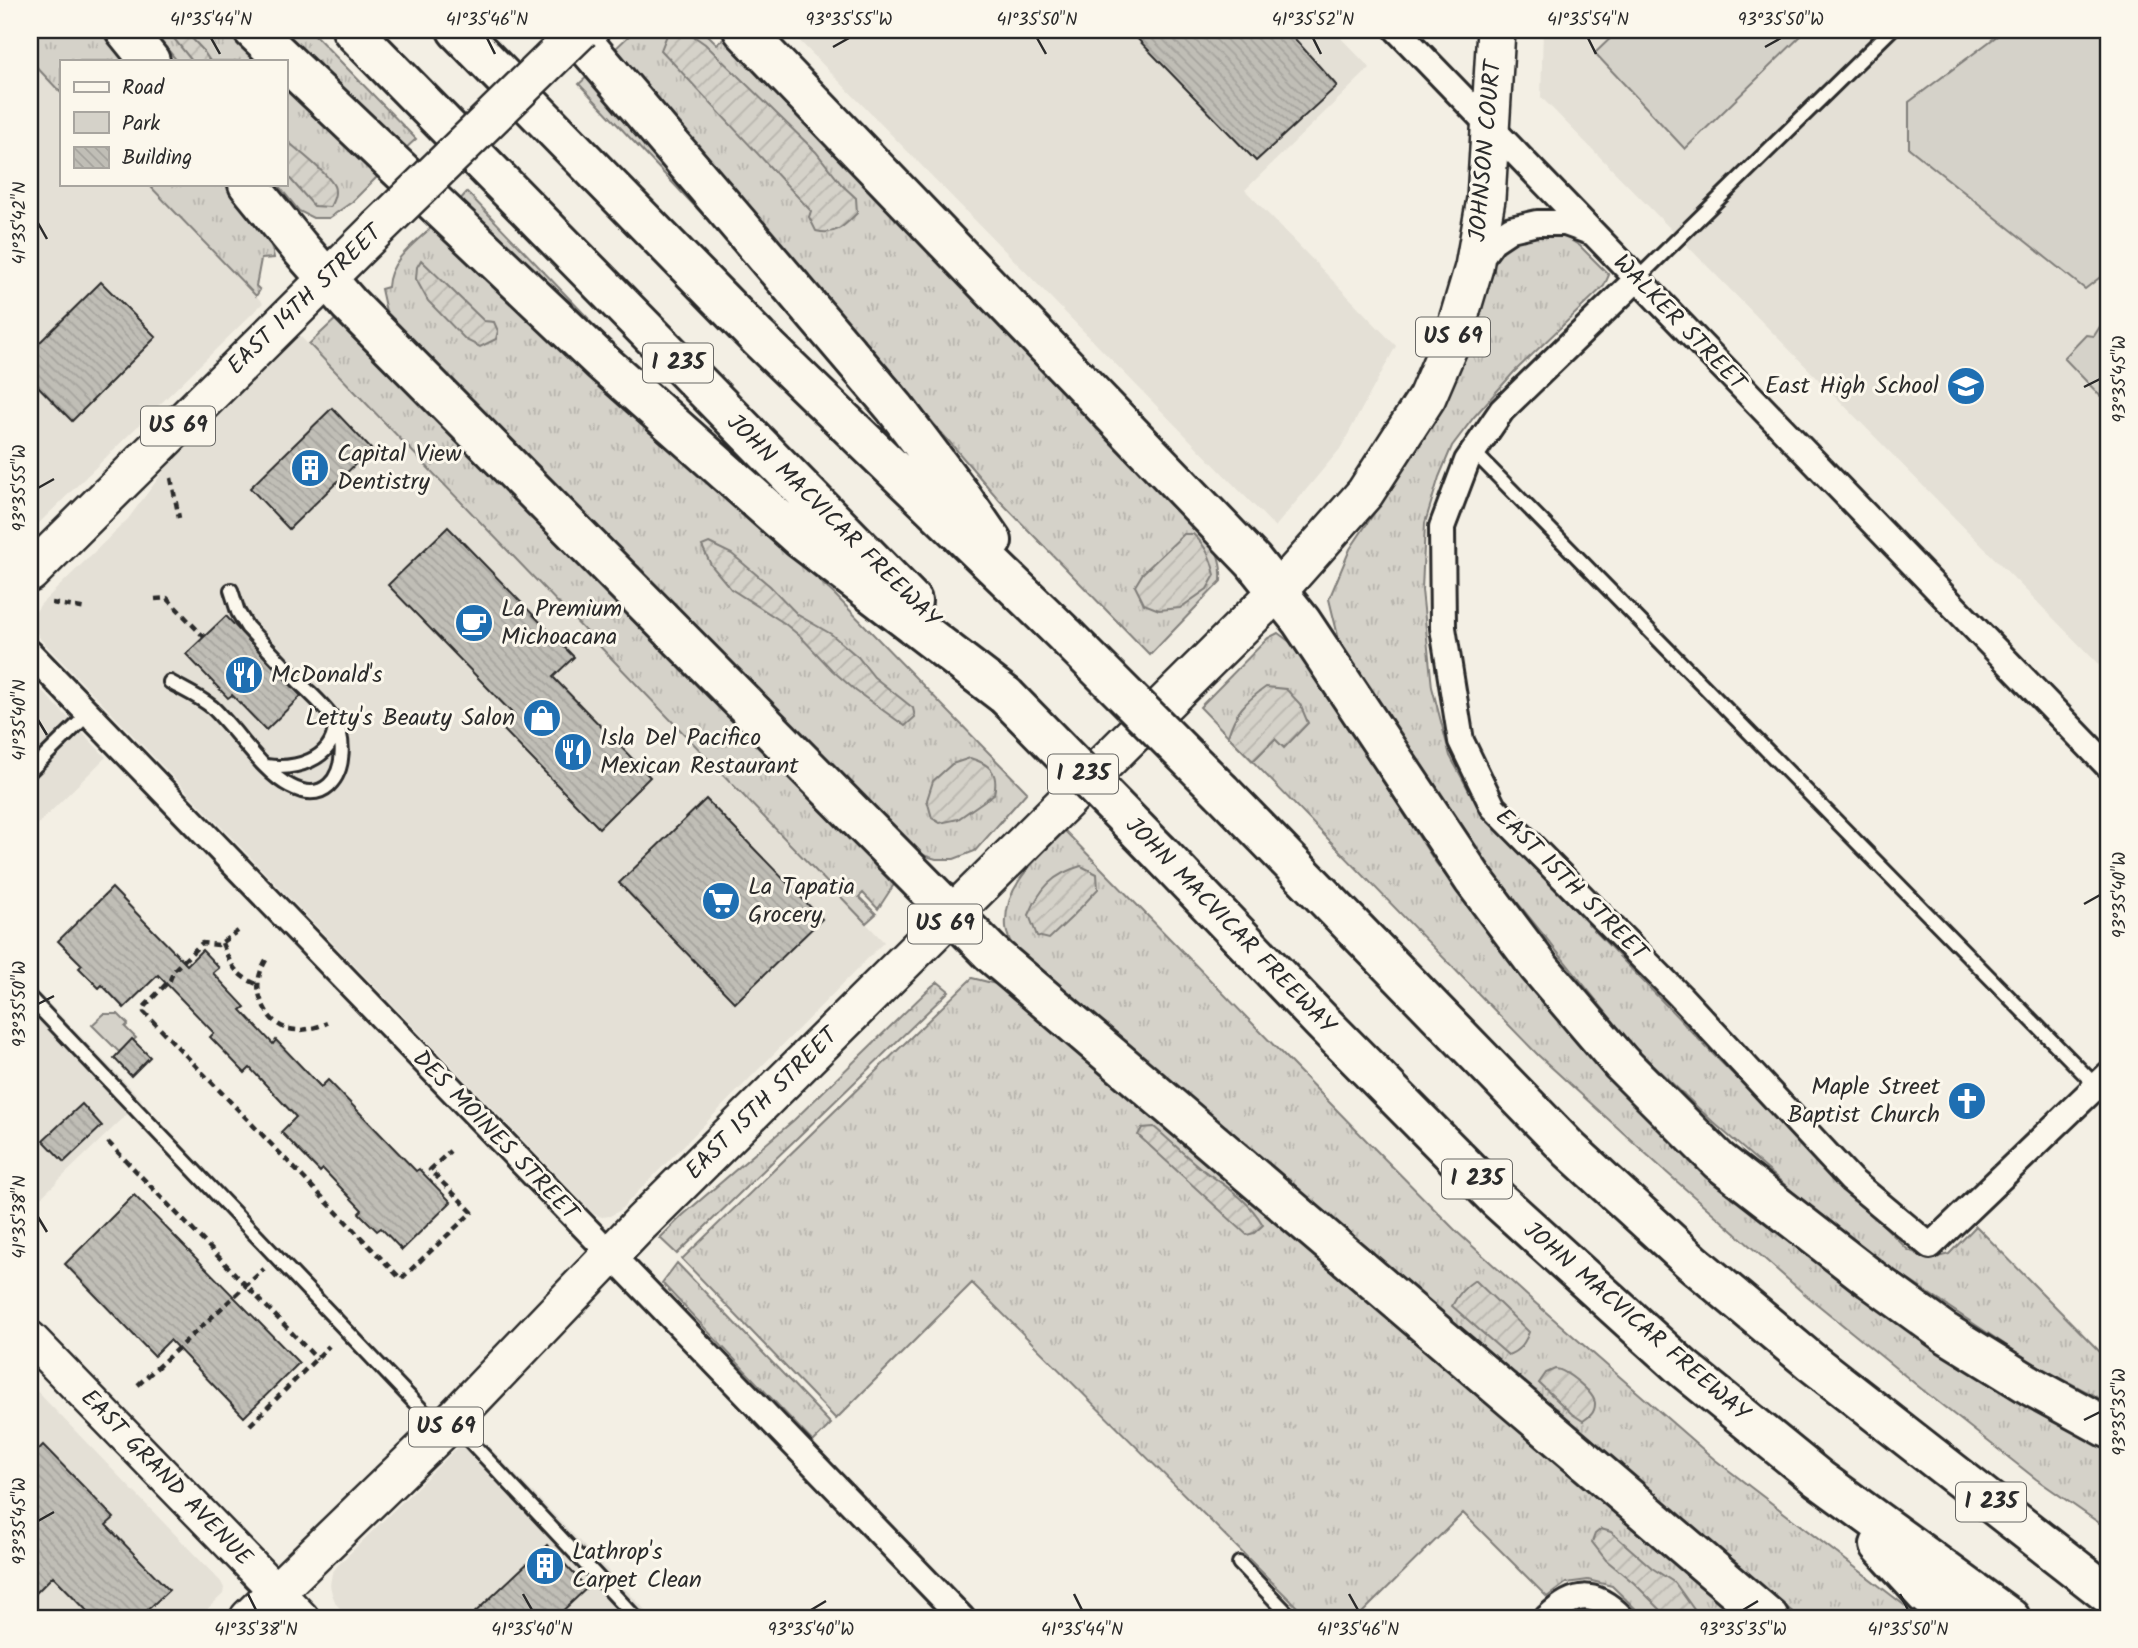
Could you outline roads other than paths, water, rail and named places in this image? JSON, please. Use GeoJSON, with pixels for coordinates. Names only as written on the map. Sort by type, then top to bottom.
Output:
{"type":"FeatureCollection","features":[{"type":"Feature","properties":{"kind":"highway"},"geometry":{"type":"LineString","coordinates":[[125,30],[149,60]]}},
{"type":"Feature","properties":{"kind":"highway"},"geometry":{"type":"LineString","coordinates":[[253,30],[285,60]]}},
{"type":"Feature","properties":{"kind":"highway","name":"JOHN MACVICAR FREEWAY"},"geometry":{"type":"LineString","coordinates":[[352,30],[1498,1200],[1683,1368],[1819,1479],[2010,1618]]}},
{"type":"Feature","properties":{"kind":"highway","name":"I 235"},"geometry":{"type":"LineString","coordinates":[[457,30],[758,338],[1067,637],[1222,792],[1570,1150],[1692,1262],[1810,1361],[2108,1594]]}},
{"type":"Feature","properties":{"kind":"highway"},"geometry":{"type":"LineString","coordinates":[[573,30],[895,408],[959,493],[1038,609]]}},
{"type":"Feature","properties":{"kind":"highway"},"geometry":{"type":"LineString","coordinates":[[743,30],[1253,561],[1301,621],[1473,879],[1539,967],[1621,1063],[1719,1161],[1871,1279],[1955,1339],[2033,1387],[2108,1428]]}},
{"type":"Feature","properties":{"kind":"highway"},"geometry":{"type":"LineString","coordinates":[[287,62],[602,362],[791,530],[887,607],[1006,696]]}},
{"type":"Feature","properties":{"kind":"highway"},"geometry":{"type":"LineString","coordinates":[[250,186],[326,280],[953,916],[1053,1008],[1769,1618]]}},
{"type":"Feature","properties":{"kind":"highway"},"geometry":{"type":"LineString","coordinates":[[1873,1410],[2108,1564]]}},
{"type":"Feature","properties":{"kind":"highway"},"geometry":{"type":"LineString","coordinates":[[1819,1479],[1925,1594],[1956,1618]]}},
{"type":"Feature","properties":{"kind":"main road","name":"EAST 14TH STREET"},"geometry":{"type":"LineString","coordinates":[[30,573],[581,30]]}},
{"type":"Feature","properties":{"kind":"main road","name":"JOHNSON COURT"},"geometry":{"type":"LineString","coordinates":[[1278,591],[1365,493],[1427,397],[1454,334],[1474,267],[1486,199],[1496,30]]}},
{"type":"Feature","properties":{"kind":"main road","name":"EAST 15TH STREET"},"geometry":{"type":"LineString","coordinates":[[248,1618],[447,1427],[611,1255],[1278,591]]}},
{"type":"Feature","properties":{"kind":"main road","name":"EAST GRAND AVENUE"},"geometry":{"type":"LineString","coordinates":[[30,1338],[302,1618]]}},
{"type":"Feature","properties":{"kind":"street","name":"WALKER STREET"},"geometry":{"type":"LineString","coordinates":[[1397,30],[2108,766]]}},
{"type":"Feature","properties":{"kind":"street"},"geometry":{"type":"LineString","coordinates":[[1474,267],[1493,241],[1511,229],[1537,223],[1565,223],[1592,233]]}},
{"type":"Feature","properties":{"kind":"street","name":"EAST 15TH STREET"},"geometry":{"type":"LineString","coordinates":[[1637,279],[1502,410],[1467,461],[1442,527],[1443,628],[1461,741],[1493,807],[1681,996],[1851,1180],[1930,1246],[2104,1086]]}},
{"type":"Feature","properties":{"kind":"street","name":"DES MOINES STREET"},"geometry":{"type":"LineString","coordinates":[[30,653],[962,1618]]}},
{"type":"Feature","properties":{"kind":"street"},"geometry":{"type":"LineString","coordinates":[[1548,1618],[1562,1605],[1581,1597],[1593,1597],[1622,1618]]}},
{"type":"Feature","properties":{"kind":"lane"},"geometry":{"type":"LineString","coordinates":[[1637,279],[1891,30]]}},
{"type":"Feature","properties":{"kind":"lane"},"geometry":{"type":"LineString","coordinates":[[1474,452],[2104,1086]]}},
{"type":"Feature","properties":{"kind":"lane"},"geometry":{"type":"LineString","coordinates":[[170,682],[211,707],[287,785],[312,793],[321,791],[337,774],[341,759],[341,742],[336,722],[247,627],[238,612],[231,590]]}},
{"type":"Feature","properties":{"kind":"lane"},"geometry":{"type":"LineString","coordinates":[[30,771],[88,714]]}},
{"type":"Feature","properties":{"kind":"lane"},"geometry":{"type":"LineString","coordinates":[[266,766],[280,768],[297,764],[326,751],[334,740],[336,722]]}},
{"type":"Feature","properties":{"kind":"lane"},"geometry":{"type":"LineString","coordinates":[[30,998],[636,1618]]}},
{"type":"Feature","properties":{"kind":"lane"},"geometry":{"type":"LineString","coordinates":[[1239,1563],[1292,1618]]}},
{"type":"Feature","properties":{"kind":"place","name":"East High School"},"geometry":{"type":"Point","coordinates":[1966,386]}},
{"type":"Feature","properties":{"kind":"place","name":"Capital View Dentistry"},"geometry":{"type":"Point","coordinates":[310,468]}},
{"type":"Feature","properties":{"kind":"place","name":"La Premium Michoacana"},"geometry":{"type":"Point","coordinates":[474,623]}},
{"type":"Feature","properties":{"kind":"place","name":"McDonald's"},"geometry":{"type":"Point","coordinates":[244,675]}},
{"type":"Feature","properties":{"kind":"place","name":"Letty's Beauty Salon"},"geometry":{"type":"Point","coordinates":[542,718]}},
{"type":"Feature","properties":{"kind":"place","name":"Isla Del Pacifico Mexican Restaurant"},"geometry":{"type":"Point","coordinates":[573,752]}},
{"type":"Feature","properties":{"kind":"place","name":"La Tapatia Grocery"},"geometry":{"type":"Point","coordinates":[721,901]}},
{"type":"Feature","properties":{"kind":"place","name":"Maple Street Baptist Church"},"geometry":{"type":"Point","coordinates":[1967,1101]}},
{"type":"Feature","properties":{"kind":"place","name":"Lathrop's Carpet Clean"},"geometry":{"type":"Point","coordinates":[545,1566]}}]}
